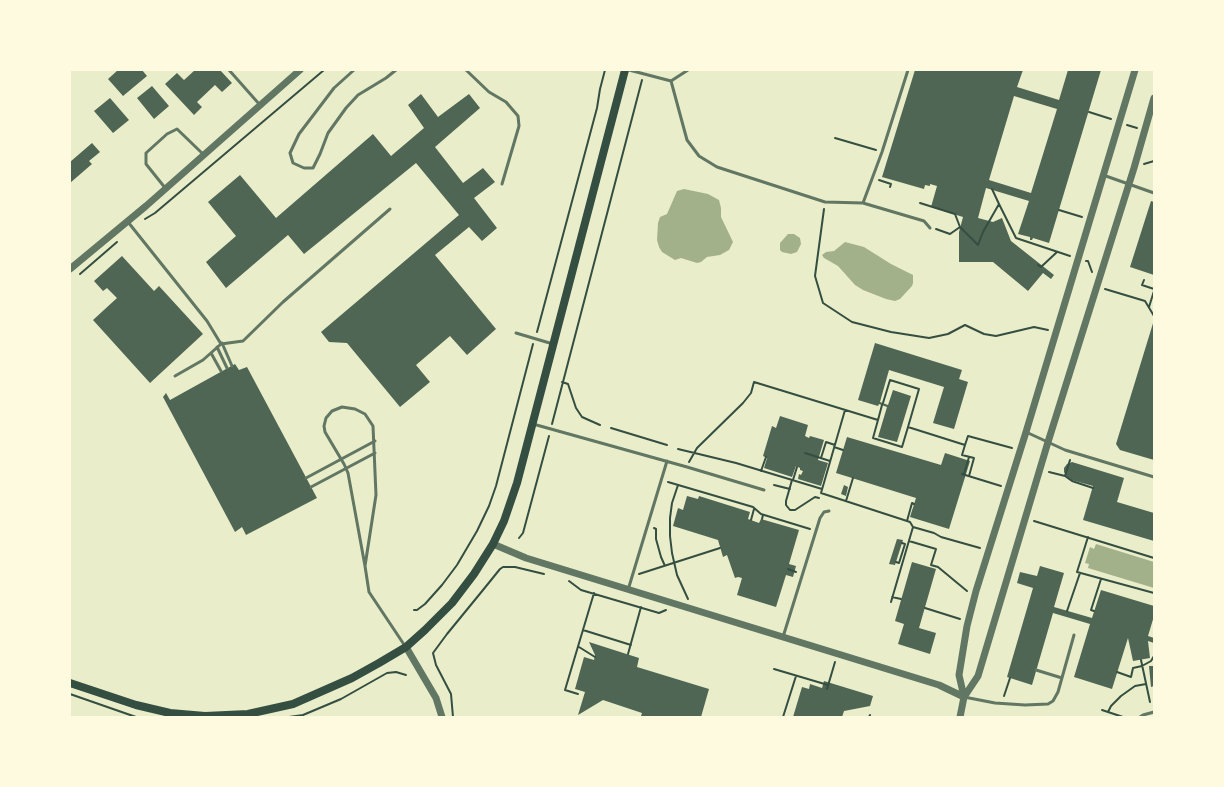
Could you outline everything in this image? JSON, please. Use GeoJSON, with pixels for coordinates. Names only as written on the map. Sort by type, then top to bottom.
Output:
{"type":"FeatureCollection","features":[{"type":"Feature","properties":{"kind":"main road"},"geometry":{"type":"LineString","coordinates":[[70,683],[136,705],[170,713],[205,716],[248,714],[293,704],[352,678],[406,647],[452,603],[474,574],[493,544],[504,521],[517,483],[625,70]]}},
{"type":"Feature","properties":{"kind":"street"},"geometry":{"type":"LineString","coordinates":[[70,270],[166,189],[300,70]]}},
{"type":"Feature","properties":{"kind":"street"},"geometry":{"type":"LineString","coordinates":[[964,697],[959,674],[967,626],[978,584],[1026,432],[1135,70]]}},
{"type":"Feature","properties":{"kind":"street"},"geometry":{"type":"LineString","coordinates":[[960,717],[964,697],[978,676],[1154,98]]}},
{"type":"Feature","properties":{"kind":"street"},"geometry":{"type":"LineString","coordinates":[[493,544],[526,558],[939,685],[964,697]]}},
{"type":"Feature","properties":{"kind":"street"},"geometry":{"type":"LineString","coordinates":[[406,647],[436,698],[442,717]]}},
{"type":"Feature","properties":{"kind":"lane"},"geometry":{"type":"LineString","coordinates":[[229,70],[260,105]]}},
{"type":"Feature","properties":{"kind":"lane"},"geometry":{"type":"LineString","coordinates":[[354,70],[334,88],[299,134],[290,153],[293,163],[304,168],[313,168],[328,133],[346,108],[358,95],[396,70]]}},
{"type":"Feature","properties":{"kind":"lane"},"geometry":{"type":"LineString","coordinates":[[466,70],[488,92],[506,102],[518,116],[519,126],[502,184]]}},
{"type":"Feature","properties":{"kind":"lane"},"geometry":{"type":"LineString","coordinates":[[629,70],[671,81],[688,70]]}},
{"type":"Feature","properties":{"kind":"lane"},"geometry":{"type":"LineString","coordinates":[[863,203],[873,178],[908,70]]}},
{"type":"Feature","properties":{"kind":"lane"},"geometry":{"type":"LineString","coordinates":[[671,81],[687,140],[699,156],[717,167],[825,202],[863,203],[924,221],[930,228]]}},
{"type":"Feature","properties":{"kind":"lane"},"geometry":{"type":"LineString","coordinates":[[166,189],[146,164],[146,153],[167,134],[177,129],[204,155]]}},
{"type":"Feature","properties":{"kind":"lane"},"geometry":{"type":"LineString","coordinates":[[1103,176],[1154,193]]}},
{"type":"Feature","properties":{"kind":"lane"},"geometry":{"type":"LineString","coordinates":[[175,376],[203,360],[221,344],[242,341],[283,302],[390,209]]}},
{"type":"Feature","properties":{"kind":"lane"},"geometry":{"type":"LineString","coordinates":[[128,222],[207,321],[232,366]]}},
{"type":"Feature","properties":{"kind":"lane"},"geometry":{"type":"LineString","coordinates":[[516,333],[553,345]]}},
{"type":"Feature","properties":{"kind":"lane"},"geometry":{"type":"LineString","coordinates":[[217,348],[227,368]]}},
{"type":"Feature","properties":{"kind":"lane"},"geometry":{"type":"LineString","coordinates":[[211,353],[221,372]]}},
{"type":"Feature","properties":{"kind":"lane"},"geometry":{"type":"LineString","coordinates":[[365,566],[376,495],[375,441],[373,426],[365,414],[355,409],[342,407],[332,411],[326,418],[324,426],[325,432],[346,468],[354,503],[369,592],[406,647]]}},
{"type":"Feature","properties":{"kind":"lane"},"geometry":{"type":"LineString","coordinates":[[532,424],[667,461],[764,490]]}},
{"type":"Feature","properties":{"kind":"lane"},"geometry":{"type":"LineString","coordinates":[[1026,432],[1065,450],[1154,477]]}},
{"type":"Feature","properties":{"kind":"lane"},"geometry":{"type":"LineString","coordinates":[[306,478],[375,441]]}},
{"type":"Feature","properties":{"kind":"lane"},"geometry":{"type":"LineString","coordinates":[[311,487],[375,453]]}},
{"type":"Feature","properties":{"kind":"lane"},"geometry":{"type":"LineString","coordinates":[[628,590],[667,461]]}},
{"type":"Feature","properties":{"kind":"lane"},"geometry":{"type":"LineString","coordinates":[[783,637],[820,518],[824,512],[829,511]]}},
{"type":"Feature","properties":{"kind":"lane"},"geometry":{"type":"LineString","coordinates":[[964,697],[995,703],[1024,705],[1048,704],[1056,697],[1074,635]]}},
{"type":"Feature","properties":{"kind":"lane"},"geometry":{"type":"LineString","coordinates":[[1036,670],[1062,678]]}},
{"type":"Feature","properties":{"kind":"lane"},"geometry":{"type":"LineString","coordinates":[[1140,717],[1154,712]]}},
{"type":"Feature","properties":{"kind":"path"},"geometry":{"type":"LineString","coordinates":[[146,219],[324,70]]}},
{"type":"Feature","properties":{"kind":"path"},"geometry":{"type":"LineString","coordinates":[[414,610],[417,610],[424,604],[442,585],[457,565],[477,531],[489,506],[496,486],[597,108],[605,70]]}},
{"type":"Feature","properties":{"kind":"path"},"geometry":{"type":"LineString","coordinates":[[519,538],[523,533],[643,74]]}},
{"type":"Feature","properties":{"kind":"path"},"geometry":{"type":"LineString","coordinates":[[1089,112],[1112,119]]}},
{"type":"Feature","properties":{"kind":"path"},"geometry":{"type":"LineString","coordinates":[[1124,124],[1138,129]]}},
{"type":"Feature","properties":{"kind":"path"},"geometry":{"type":"LineString","coordinates":[[835,138],[869,148]]}},
{"type":"Feature","properties":{"kind":"path"},"geometry":{"type":"LineString","coordinates":[[1141,165],[1154,161]]}},
{"type":"Feature","properties":{"kind":"path"},"geometry":{"type":"LineString","coordinates":[[873,178],[891,184],[890,187]]}},
{"type":"Feature","properties":{"kind":"path"},"geometry":{"type":"LineString","coordinates":[[992,189],[1016,238],[1070,256]]}},
{"type":"Feature","properties":{"kind":"path"},"geometry":{"type":"LineString","coordinates":[[825,202],[815,276],[823,303],[852,322],[891,332],[929,338],[948,334],[964,324],[984,334],[996,336],[1034,327],[1048,330]]}},
{"type":"Feature","properties":{"kind":"path"},"geometry":{"type":"LineString","coordinates":[[920,203],[955,214],[960,227],[978,246],[983,232],[999,204]]}},
{"type":"Feature","properties":{"kind":"path"},"geometry":{"type":"LineString","coordinates":[[1059,210],[1082,218]]}},
{"type":"Feature","properties":{"kind":"path"},"geometry":{"type":"LineString","coordinates":[[930,228],[950,234],[960,227]]}},
{"type":"Feature","properties":{"kind":"path"},"geometry":{"type":"LineString","coordinates":[[80,274],[121,239]]}},
{"type":"Feature","properties":{"kind":"path"},"geometry":{"type":"LineString","coordinates":[[1038,265],[1040,268],[1058,252]]}},
{"type":"Feature","properties":{"kind":"path"},"geometry":{"type":"LineString","coordinates":[[1083,260],[1088,261],[1093,276]]}},
{"type":"Feature","properties":{"kind":"path"},"geometry":{"type":"LineString","coordinates":[[1144,280],[1142,285],[1154,290],[1149,307]]}},
{"type":"Feature","properties":{"kind":"path"},"geometry":{"type":"LineString","coordinates":[[1104,288],[1146,301],[1154,316]]}},
{"type":"Feature","properties":{"kind":"path"},"geometry":{"type":"LineString","coordinates":[[541,316],[545,317]]}},
{"type":"Feature","properties":{"kind":"path"},"geometry":{"type":"LineString","coordinates":[[573,324],[577,325]]}},
{"type":"Feature","properties":{"kind":"path"},"geometry":{"type":"LineString","coordinates":[[890,380],[919,389],[902,447],[872,438],[878,420],[890,380]]}},
{"type":"Feature","properties":{"kind":"path"},"geometry":{"type":"LineString","coordinates":[[562,382],[568,384],[576,408],[582,417],[600,425]]}},
{"type":"Feature","properties":{"kind":"path"},"geometry":{"type":"LineString","coordinates":[[687,467],[697,448],[743,403],[751,393],[754,382],[878,420]]}},
{"type":"Feature","properties":{"kind":"path"},"geometry":{"type":"LineString","coordinates":[[845,409],[820,494],[910,522],[913,527],[934,533],[940,537],[981,549]]}},
{"type":"Feature","properties":{"kind":"path"},"geometry":{"type":"LineString","coordinates":[[908,427],[965,445]]}},
{"type":"Feature","properties":{"kind":"path"},"geometry":{"type":"LineString","coordinates":[[611,428],[667,446]]}},
{"type":"Feature","properties":{"kind":"path"},"geometry":{"type":"LineString","coordinates":[[969,476],[974,458],[962,455],[968,436],[1012,448]]}},
{"type":"Feature","properties":{"kind":"path"},"geometry":{"type":"LineString","coordinates":[[821,458],[826,442],[844,450]]}},
{"type":"Feature","properties":{"kind":"path"},"geometry":{"type":"LineString","coordinates":[[678,449],[762,471],[822,489]]}},
{"type":"Feature","properties":{"kind":"path"},"geometry":{"type":"LineString","coordinates":[[805,453],[830,461]]}},
{"type":"Feature","properties":{"kind":"path"},"geometry":{"type":"LineString","coordinates":[[762,471],[766,457]]}},
{"type":"Feature","properties":{"kind":"path"},"geometry":{"type":"LineString","coordinates":[[969,457],[963,474],[1000,486]]}},
{"type":"Feature","properties":{"kind":"path"},"geometry":{"type":"LineString","coordinates":[[1065,476],[1070,460]]}},
{"type":"Feature","properties":{"kind":"path"},"geometry":{"type":"LineString","coordinates":[[797,467],[786,501],[788,508],[792,511],[815,497],[819,498]]}},
{"type":"Feature","properties":{"kind":"path"},"geometry":{"type":"LineString","coordinates":[[1049,472],[1065,476],[1072,481],[1093,488]]}},
{"type":"Feature","properties":{"kind":"path"},"geometry":{"type":"LineString","coordinates":[[846,502],[853,478]]}},
{"type":"Feature","properties":{"kind":"path"},"geometry":{"type":"LineString","coordinates":[[670,482],[754,509],[763,515],[810,529]]}},
{"type":"Feature","properties":{"kind":"path"},"geometry":{"type":"LineString","coordinates":[[678,485],[672,503],[670,536],[677,575],[693,609]]}},
{"type":"Feature","properties":{"kind":"path"},"geometry":{"type":"LineString","coordinates":[[774,485],[790,489]]}},
{"type":"Feature","properties":{"kind":"path"},"geometry":{"type":"LineString","coordinates":[[907,521],[912,503],[914,504]]}},
{"type":"Feature","properties":{"kind":"path"},"geometry":{"type":"LineString","coordinates":[[751,520],[754,509]]}},
{"type":"Feature","properties":{"kind":"path"},"geometry":{"type":"LineString","coordinates":[[762,519],[763,515]]}},
{"type":"Feature","properties":{"kind":"path"},"geometry":{"type":"LineString","coordinates":[[1034,521],[1154,558]]}},
{"type":"Feature","properties":{"kind":"path"},"geometry":{"type":"LineString","coordinates":[[670,522],[674,523]]}},
{"type":"Feature","properties":{"kind":"path"},"geometry":{"type":"LineString","coordinates":[[647,526],[656,528],[656,539],[666,566]]}},
{"type":"Feature","properties":{"kind":"path"},"geometry":{"type":"LineString","coordinates":[[896,562],[899,563],[909,541],[913,527]]}},
{"type":"Feature","properties":{"kind":"path"},"geometry":{"type":"LineString","coordinates":[[1088,537],[1077,572],[1154,593]]}},
{"type":"Feature","properties":{"kind":"path"},"geometry":{"type":"LineString","coordinates":[[909,541],[936,549],[931,566],[938,567],[968,592]]}},
{"type":"Feature","properties":{"kind":"path"},"geometry":{"type":"LineString","coordinates":[[891,602],[905,544],[902,543]]}},
{"type":"Feature","properties":{"kind":"path"},"geometry":{"type":"LineString","coordinates":[[632,577],[699,553],[720,548]]}},
{"type":"Feature","properties":{"kind":"path"},"geometry":{"type":"LineString","coordinates":[[453,717],[451,694],[436,665],[434,653],[447,634],[500,569],[507,565],[550,575]]}},
{"type":"Feature","properties":{"kind":"path"},"geometry":{"type":"LineString","coordinates":[[788,569],[796,572]]}},
{"type":"Feature","properties":{"kind":"path"},"geometry":{"type":"LineString","coordinates":[[1067,611],[1080,573]]}},
{"type":"Feature","properties":{"kind":"path"},"geometry":{"type":"LineString","coordinates":[[563,579],[569,581],[581,590],[659,613],[665,610],[669,611]]}},
{"type":"Feature","properties":{"kind":"path"},"geometry":{"type":"LineString","coordinates":[[1094,611],[1091,610],[1101,579]]}},
{"type":"Feature","properties":{"kind":"path"},"geometry":{"type":"LineString","coordinates":[[578,694],[565,690],[594,593]]}},
{"type":"Feature","properties":{"kind":"path"},"geometry":{"type":"LineString","coordinates":[[892,597],[901,599]]}},
{"type":"Feature","properties":{"kind":"path"},"geometry":{"type":"LineString","coordinates":[[628,654],[642,607]]}},
{"type":"Feature","properties":{"kind":"path"},"geometry":{"type":"LineString","coordinates":[[924,608],[960,619]]}},
{"type":"Feature","properties":{"kind":"path"},"geometry":{"type":"LineString","coordinates":[[583,630],[631,645]]}},
{"type":"Feature","properties":{"kind":"path"},"geometry":{"type":"LineString","coordinates":[[578,647],[595,657]]}},
{"type":"Feature","properties":{"kind":"path"},"geometry":{"type":"LineString","coordinates":[[1117,672],[1131,676],[1134,668],[1151,661],[1154,656]]}},
{"type":"Feature","properties":{"kind":"path"},"geometry":{"type":"LineString","coordinates":[[1141,660],[1150,702]]}},
{"type":"Feature","properties":{"kind":"path"},"geometry":{"type":"LineString","coordinates":[[827,689],[835,662]]}},
{"type":"Feature","properties":{"kind":"path"},"geometry":{"type":"LineString","coordinates":[[774,669],[828,685]]}},
{"type":"Feature","properties":{"kind":"path"},"geometry":{"type":"LineString","coordinates":[[289,717],[303,715],[341,699],[387,673],[396,672],[406,675]]}},
{"type":"Feature","properties":{"kind":"path"},"geometry":{"type":"LineString","coordinates":[[783,717],[796,676]]}},
{"type":"Feature","properties":{"kind":"path"},"geometry":{"type":"LineString","coordinates":[[1004,696],[1010,678]]}},
{"type":"Feature","properties":{"kind":"path"},"geometry":{"type":"LineString","coordinates":[[1108,712],[1111,706],[1121,696],[1135,686],[1146,684]]}},
{"type":"Feature","properties":{"kind":"path"},"geometry":{"type":"LineString","coordinates":[[70,694],[136,717]]}},
{"type":"Feature","properties":{"kind":"path"},"geometry":{"type":"LineString","coordinates":[[1102,710],[1123,717]]}},
{"type":"Feature","properties":{"kind":"shaded area"},"geometry":{"type":"Polygon","coordinates":[[[684,189],[708,194],[719,200],[721,217],[733,242],[729,250],[720,255],[707,257],[701,262],[697,263],[681,258],[675,260],[662,252],[657,240],[658,223],[660,217],[667,214],[677,191],[684,189]]]}},
{"type":"Feature","properties":{"kind":"shaded area"},"geometry":{"type":"Polygon","coordinates":[[[788,234],[794,234],[800,238],[801,244],[797,252],[791,254],[780,250],[780,243],[788,234]]]}},
{"type":"Feature","properties":{"kind":"shaded area"},"geometry":{"type":"Polygon","coordinates":[[[845,242],[864,247],[891,264],[913,275],[912,286],[900,299],[895,301],[863,290],[855,285],[838,266],[824,258],[822,255],[826,252],[834,251],[845,242]]]}},
{"type":"Feature","properties":{"kind":"shaded area"},"geometry":{"type":"Polygon","coordinates":[[[1096,544],[1154,562],[1154,588],[1088,568],[1089,564],[1085,563],[1090,547],[1094,549],[1096,544]]]}},
{"type":"Feature","properties":{"kind":"building"},"geometry":{"type":"Polygon","coordinates":[[[118,70],[142,70],[147,76],[123,96],[108,79],[118,70]]]}},
{"type":"Feature","properties":{"kind":"building"},"geometry":{"type":"Polygon","coordinates":[[[195,70],[220,70],[232,83],[222,92],[215,85],[197,102],[202,107],[194,115],[165,84],[177,73],[184,80],[195,70]]]}},
{"type":"Feature","properties":{"kind":"building"},"geometry":{"type":"Polygon","coordinates":[[[915,70],[1023,70],[1017,87],[1059,100],[1068,70],[1101,70],[1049,243],[1033,238],[1030,240],[1030,237],[1018,234],[1029,201],[986,188],[978,218],[993,222],[1002,218],[1011,241],[1054,275],[1051,279],[1043,273],[1028,291],[993,262],[959,262],[959,232],[963,217],[931,207],[937,186],[930,184],[930,186],[925,185],[924,189],[882,177],[915,70]],[[1014,96],[989,180],[1031,193],[1057,109],[1014,96]]]}},
{"type":"Feature","properties":{"kind":"building"},"geometry":{"type":"Polygon","coordinates":[[[152,86],[169,106],[154,119],[137,98],[152,86]]]}},
{"type":"Feature","properties":{"kind":"building"},"geometry":{"type":"Polygon","coordinates":[[[421,94],[438,117],[469,94],[480,108],[435,147],[463,183],[483,168],[495,182],[474,198],[497,228],[482,241],[469,227],[435,255],[496,329],[467,355],[450,336],[416,365],[430,382],[400,407],[347,343],[329,342],[321,332],[459,215],[416,163],[304,254],[288,235],[226,288],[206,262],[236,236],[208,202],[240,175],[276,218],[373,134],[391,156],[424,128],[408,105],[421,94]]]}},
{"type":"Feature","properties":{"kind":"building"},"geometry":{"type":"Polygon","coordinates":[[[110,98],[129,120],[113,133],[94,111],[110,98]]]}},
{"type":"Feature","properties":{"kind":"building"},"geometry":{"type":"Polygon","coordinates":[[[92,143],[100,152],[89,161],[92,164],[70,183],[70,162],[92,143]]]}},
{"type":"Feature","properties":{"kind":"building"},"geometry":{"type":"Polygon","coordinates":[[[1151,201],[1154,202],[1154,275],[1130,267],[1151,201]]]}},
{"type":"Feature","properties":{"kind":"building"},"geometry":{"type":"Polygon","coordinates":[[[122,256],[154,291],[159,286],[203,334],[150,383],[93,320],[117,298],[107,288],[103,291],[94,281],[122,256]]]}},
{"type":"Feature","properties":{"kind":"building"},"geometry":{"type":"Polygon","coordinates":[[[1154,320],[1154,460],[1120,450],[1116,444],[1154,320]]]}},
{"type":"Feature","properties":{"kind":"building"},"geometry":{"type":"Polygon","coordinates":[[[875,343],[962,370],[959,379],[968,382],[954,429],[933,423],[944,387],[889,370],[880,402],[888,405],[893,390],[911,396],[897,442],[878,437],[887,407],[858,400],[875,343]]]}},
{"type":"Feature","properties":{"kind":"building"},"geometry":{"type":"Polygon","coordinates":[[[235,364],[239,370],[247,367],[317,498],[246,535],[242,527],[235,532],[163,397],[166,393],[170,400],[235,364]]]}},
{"type":"Feature","properties":{"kind":"building"},"geometry":{"type":"Polygon","coordinates":[[[780,416],[808,425],[805,436],[824,440],[818,460],[828,463],[821,486],[798,479],[799,474],[801,475],[803,471],[796,466],[792,477],[764,468],[767,458],[763,456],[772,426],[776,428],[780,416]]]}},
{"type":"Feature","properties":{"kind":"building"},"geometry":{"type":"Polygon","coordinates":[[[847,437],[941,465],[945,453],[970,461],[949,529],[910,517],[916,498],[836,473],[847,437]]]}},
{"type":"Feature","properties":{"kind":"building"},"geometry":{"type":"Polygon","coordinates":[[[1072,462],[1124,478],[1117,502],[1154,513],[1154,541],[1083,520],[1093,486],[1068,479],[1064,472],[1064,468],[1067,464],[1072,462]]]}},
{"type":"Feature","properties":{"kind":"building"},"geometry":{"type":"Polygon","coordinates":[[[844,485],[848,487],[846,496],[841,494],[844,485]]]}},
{"type":"Feature","properties":{"kind":"building"},"geometry":{"type":"Polygon","coordinates":[[[687,496],[698,499],[699,496],[750,512],[748,519],[759,523],[761,519],[799,530],[789,564],[796,566],[793,577],[786,575],[776,607],[737,595],[742,578],[735,578],[727,555],[723,557],[718,540],[673,526],[678,508],[683,510],[687,496]]]}},
{"type":"Feature","properties":{"kind":"building"},"geometry":{"type":"Polygon","coordinates":[[[897,539],[903,540],[895,565],[889,564],[897,539]]]}},
{"type":"Feature","properties":{"kind":"building"},"geometry":{"type":"Polygon","coordinates":[[[912,562],[936,569],[919,628],[936,633],[930,654],[898,644],[904,624],[895,621],[912,562]]]}},
{"type":"Feature","properties":{"kind":"building"},"geometry":{"type":"Polygon","coordinates":[[[1040,566],[1064,573],[1054,607],[1092,618],[1101,590],[1154,606],[1154,616],[1148,636],[1154,638],[1154,643],[1148,641],[1150,658],[1133,661],[1128,638],[1112,689],[1074,677],[1090,624],[1053,613],[1032,685],[1007,677],[1033,588],[1017,583],[1020,572],[1037,576],[1040,566]]]}},
{"type":"Feature","properties":{"kind":"building"},"geometry":{"type":"Polygon","coordinates":[[[589,642],[639,658],[637,667],[709,689],[701,717],[644,717],[641,716],[642,713],[603,700],[578,715],[585,692],[575,689],[584,657],[594,660],[595,655],[589,642]]]}},
{"type":"Feature","properties":{"kind":"building"},"geometry":{"type":"Polygon","coordinates":[[[1149,666],[1154,666],[1154,686],[1151,687],[1149,666]]]}},
{"type":"Feature","properties":{"kind":"building"},"geometry":{"type":"Polygon","coordinates":[[[824,681],[873,696],[870,706],[844,711],[842,717],[793,717],[802,687],[809,689],[810,684],[822,688],[824,681]]]}}]}
